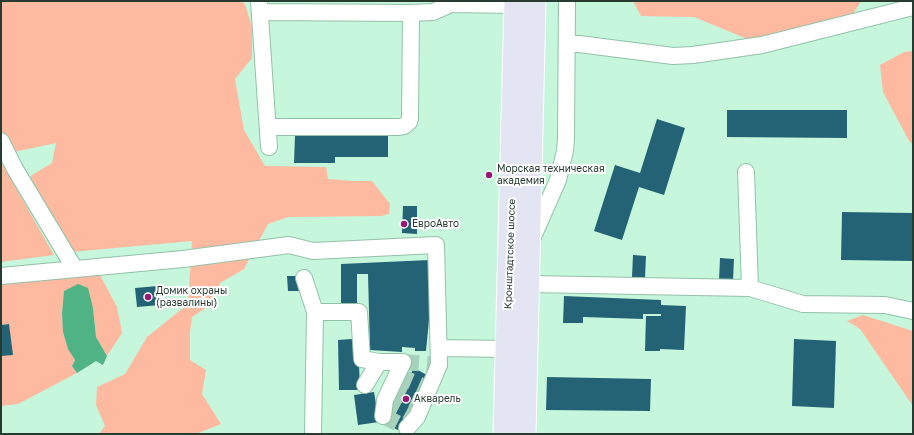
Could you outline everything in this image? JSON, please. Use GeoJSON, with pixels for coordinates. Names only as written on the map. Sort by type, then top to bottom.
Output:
{"type":"FeatureCollection","features":[{"type":"Feature","properties":{"kind":"main road","name":"Кронштадтское шоссе"},"geometry":{"type":"LineString","coordinates":[[522,2],[530,244],[525,434]]}},
{"type":"Feature","properties":{"kind":"main road","name":"Кронштадтское шоссе"},"geometry":{"type":"LineString","coordinates":[[504,434],[522,2]]}},
{"type":"Feature","properties":{"kind":"street"},"geometry":{"type":"LineString","coordinates":[[530,244],[558,180],[563,163],[566,139],[567,1]]}},
{"type":"Feature","properties":{"kind":"street"},"geometry":{"type":"LineString","coordinates":[[269,147],[259,7],[411,13],[433,12],[451,4],[522,2]]}},
{"type":"Feature","properties":{"kind":"street"},"geometry":{"type":"LineString","coordinates":[[567,44],[579,44],[673,56],[693,55],[762,45],[913,7]]}},
{"type":"Feature","properties":{"kind":"street"},"geometry":{"type":"LineString","coordinates":[[268,127],[404,126],[409,122],[410,118],[411,13]]}},
{"type":"Feature","properties":{"kind":"street"},"geometry":{"type":"LineString","coordinates":[[1,141],[15,169],[75,269]]}},
{"type":"Feature","properties":{"kind":"street"},"geometry":{"type":"LineString","coordinates":[[746,172],[750,288]]}},
{"type":"Feature","properties":{"kind":"street"},"geometry":{"type":"LineString","coordinates":[[1,276],[183,259],[289,244],[313,251],[436,245],[439,365],[417,416],[407,428]]}},
{"type":"Feature","properties":{"kind":"street"},"geometry":{"type":"LineString","coordinates":[[304,278],[315,312],[313,434]]}},
{"type":"Feature","properties":{"kind":"street"},"geometry":{"type":"LineString","coordinates":[[529,284],[750,288],[802,304],[885,305],[913,311]]}},
{"type":"Feature","properties":{"kind":"street"},"geometry":{"type":"LineString","coordinates":[[315,312],[359,312],[362,358],[379,362],[403,362],[385,400],[383,416]]}},
{"type":"Feature","properties":{"kind":"street"},"geometry":{"type":"LineString","coordinates":[[439,348],[507,349]]}},
{"type":"Feature","properties":{"kind":"street"},"geometry":{"type":"LineString","coordinates":[[365,385],[379,362]]}},
{"type":"Feature","properties":{"kind":"shaded area"},"geometry":{"type":"Polygon","coordinates":[[[1,1],[240,1],[245,4],[252,27],[252,58],[235,79],[244,130],[265,166],[326,167],[328,179],[372,181],[390,204],[389,214],[381,216],[288,217],[268,224],[244,269],[220,283],[213,303],[192,317],[190,332],[190,360],[206,370],[202,394],[221,424],[196,434],[99,434],[105,426],[96,405],[97,387],[125,374],[147,337],[188,304],[192,241],[71,252],[28,183],[32,175],[52,163],[56,143],[9,153],[1,132],[1,1]]]}},
{"type":"Feature","properties":{"kind":"shaded area"},"geometry":{"type":"Polygon","coordinates":[[[633,1],[861,1],[848,22],[774,50],[694,17],[641,16],[633,1]]]}},
{"type":"Feature","properties":{"kind":"shaded area"},"geometry":{"type":"Polygon","coordinates":[[[913,51],[913,145],[909,141],[883,92],[880,65],[904,52],[913,51]]]}},
{"type":"Feature","properties":{"kind":"shaded area"},"geometry":{"type":"Polygon","coordinates":[[[1,162],[54,255],[1,262],[1,162]]]}},
{"type":"Feature","properties":{"kind":"shaded area"},"geometry":{"type":"Polygon","coordinates":[[[100,275],[117,307],[122,333],[107,356],[96,337],[93,308],[64,291],[62,313],[63,332],[68,349],[75,360],[72,366],[77,373],[18,404],[1,406],[1,356],[9,324],[1,325],[1,284],[100,275]]]}},
{"type":"Feature","properties":{"kind":"shaded area"},"geometry":{"type":"Polygon","coordinates":[[[78,284],[88,288],[93,308],[96,337],[107,356],[103,365],[96,361],[77,373],[72,366],[75,360],[68,349],[63,332],[62,313],[64,291],[78,284]]]}},
{"type":"Feature","properties":{"kind":"shaded area"},"geometry":{"type":"Polygon","coordinates":[[[863,315],[913,331],[913,406],[860,329],[847,321],[863,315]]]}},
{"type":"Feature","properties":{"kind":"building"},"geometry":{"type":"Polygon","coordinates":[[[727,110],[847,110],[847,138],[727,137],[727,110]]]}},
{"type":"Feature","properties":{"kind":"building"},"geometry":{"type":"Polygon","coordinates":[[[657,119],[685,128],[664,195],[639,187],[622,240],[594,231],[615,165],[640,173],[657,119]]]}},
{"type":"Feature","properties":{"kind":"building"},"geometry":{"type":"Polygon","coordinates":[[[295,136],[388,136],[388,157],[335,157],[335,163],[294,163],[295,136]]]}},
{"type":"Feature","properties":{"kind":"building"},"geometry":{"type":"Polygon","coordinates":[[[403,206],[417,206],[417,234],[402,233],[403,206]]]}},
{"type":"Feature","properties":{"kind":"building"},"geometry":{"type":"Polygon","coordinates":[[[842,212],[913,213],[913,261],[841,260],[842,212]]]}},
{"type":"Feature","properties":{"kind":"building"},"geometry":{"type":"Polygon","coordinates":[[[633,255],[646,256],[645,278],[632,277],[633,255]]]}},
{"type":"Feature","properties":{"kind":"building"},"geometry":{"type":"Polygon","coordinates":[[[720,258],[734,259],[733,281],[719,281],[720,258]]]}},
{"type":"Feature","properties":{"kind":"building"},"geometry":{"type":"Polygon","coordinates":[[[430,260],[430,309],[426,351],[415,351],[415,348],[402,347],[402,352],[370,350],[368,274],[357,274],[357,304],[341,305],[341,264],[430,260]]]}},
{"type":"Feature","properties":{"kind":"building"},"geometry":{"type":"Polygon","coordinates":[[[287,276],[300,276],[301,291],[288,291],[287,276]]]}},
{"type":"Feature","properties":{"kind":"building","name":"Домик охраны (развалины)"},"geometry":{"type":"Polygon","coordinates":[[[158,286],[160,305],[137,307],[135,288],[158,286]]]}},
{"type":"Feature","properties":{"kind":"building"},"geometry":{"type":"Polygon","coordinates":[[[564,296],[661,300],[661,305],[686,306],[684,350],[660,349],[660,351],[645,351],[646,316],[661,316],[661,314],[643,314],[643,319],[583,317],[583,323],[563,323],[564,296]]]}},
{"type":"Feature","properties":{"kind":"building"},"geometry":{"type":"Polygon","coordinates":[[[9,324],[13,355],[1,356],[1,325],[9,324]]]}},
{"type":"Feature","properties":{"kind":"building"},"geometry":{"type":"Polygon","coordinates":[[[352,337],[358,337],[360,390],[339,390],[338,340],[352,339],[352,337]]]}},
{"type":"Feature","properties":{"kind":"building"},"geometry":{"type":"Polygon","coordinates":[[[794,339],[836,341],[834,408],[792,406],[794,339]]]}},
{"type":"Feature","properties":{"kind":"building","name":"Акварель"},"geometry":{"type":"Polygon","coordinates":[[[414,368],[427,375],[398,430],[385,424],[414,368]]]}},
{"type":"Feature","properties":{"kind":"building"},"geometry":{"type":"Polygon","coordinates":[[[547,377],[651,379],[650,411],[546,410],[547,377]]]}},
{"type":"Feature","properties":{"kind":"building"},"geometry":{"type":"Polygon","coordinates":[[[374,392],[379,422],[358,425],[354,395],[374,392]]]}},
{"type":"Feature","properties":{"kind":"tunnel"},"geometry":{"type":"LineString","coordinates":[[403,362],[439,365]]}},
{"type":"Feature","properties":{"kind":"tunnel"},"geometry":{"type":"LineString","coordinates":[[397,375],[429,389]]}},
{"type":"Feature","properties":{"kind":"tunnel"},"geometry":{"type":"LineString","coordinates":[[390,389],[422,404]]}},
{"type":"Feature","properties":{"kind":"tunnel"},"geometry":{"type":"LineString","coordinates":[[385,400],[417,417]]}},
{"type":"Feature","properties":{"kind":"tunnel"},"geometry":{"type":"LineString","coordinates":[[383,416],[407,428]]}},
{"type":"Feature","properties":{"kind":"place","name":"Морская техническая академия"},"geometry":{"type":"Point","coordinates":[489,175]}},
{"type":"Feature","properties":{"kind":"place","name":"ЕвроАвто"},"geometry":{"type":"Point","coordinates":[404,224]}},
{"type":"Feature","properties":{"kind":"place","name":"Домик охраны (развалины)"},"geometry":{"type":"Point","coordinates":[148,297]}},
{"type":"Feature","properties":{"kind":"place","name":"Акварель"},"geometry":{"type":"Point","coordinates":[406,399]}}]}
